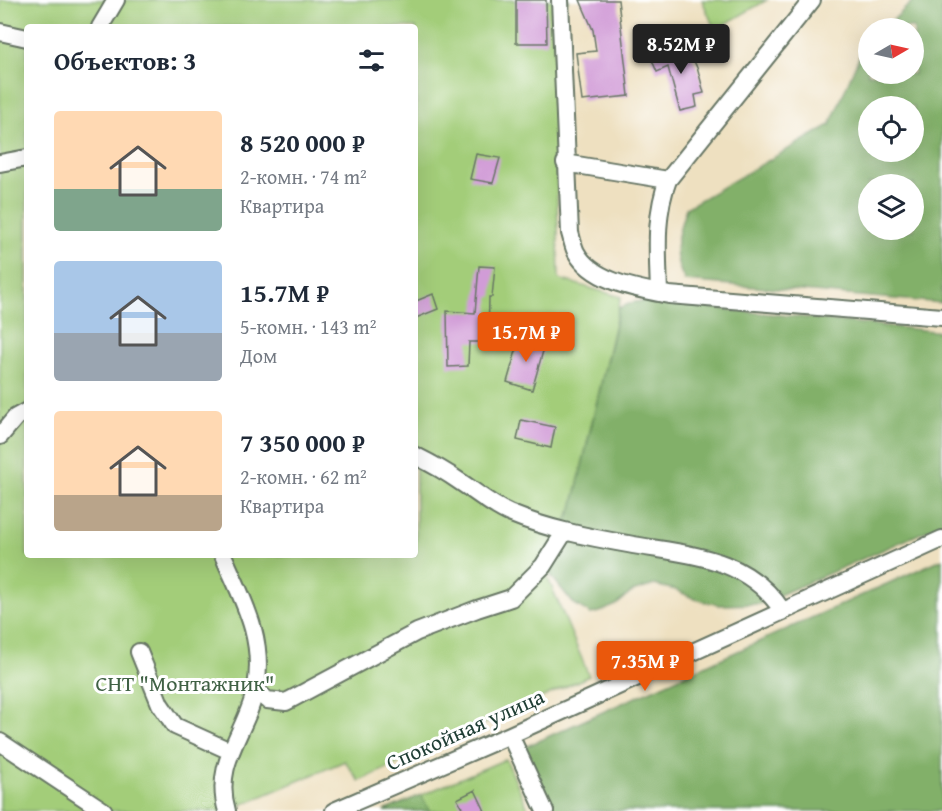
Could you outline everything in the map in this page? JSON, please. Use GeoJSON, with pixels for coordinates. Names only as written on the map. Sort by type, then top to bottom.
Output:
{"type":"FeatureCollection","features":[{"type":"Feature","properties":{"kind":"street"},"geometry":{"type":"LineString","coordinates":[[102,24],[116,0]]}},
{"type":"Feature","properties":{"kind":"street"},"geometry":{"type":"LineString","coordinates":[[560,0],[565,163],[570,233],[576,252],[587,265],[608,279],[635,289],[658,293],[942,317]]}},
{"type":"Feature","properties":{"kind":"street"},"geometry":{"type":"LineString","coordinates":[[658,293],[658,216],[668,180],[812,0]]}},
{"type":"Feature","properties":{"kind":"street"},"geometry":{"type":"LineString","coordinates":[[0,32],[24,37]]}},
{"type":"Feature","properties":{"kind":"street"},"geometry":{"type":"LineString","coordinates":[[0,163],[24,159]]}},
{"type":"Feature","properties":{"kind":"street"},"geometry":{"type":"LineString","coordinates":[[565,163],[668,180]]}},
{"type":"Feature","properties":{"kind":"street"},"geometry":{"type":"LineString","coordinates":[[0,410],[21,414]]}},
{"type":"Feature","properties":{"kind":"street"},"geometry":{"type":"LineString","coordinates":[[0,436],[21,414]]}},
{"type":"Feature","properties":{"kind":"street"},"geometry":{"type":"LineString","coordinates":[[418,457],[436,466],[508,513],[565,531],[689,553],[716,561],[749,577],[766,589],[782,610]]}},
{"type":"Feature","properties":{"kind":"street"},"geometry":{"type":"LineString","coordinates":[[255,689],[267,700],[286,702],[417,632],[511,598],[543,566],[565,531]]}},
{"type":"Feature","properties":{"kind":"street","name":"Спокойная улица"},"geometry":{"type":"LineString","coordinates":[[334,811],[510,735],[782,610],[942,540]]}},
{"type":"Feature","properties":{"kind":"street"},"geometry":{"type":"LineString","coordinates":[[224,558],[252,620],[258,669],[249,709],[226,763],[224,783],[227,811]]}},
{"type":"Feature","properties":{"kind":"street"},"geometry":{"type":"LineString","coordinates":[[139,652],[160,704],[175,726],[230,751]]}},
{"type":"Feature","properties":{"kind":"street"},"geometry":{"type":"LineString","coordinates":[[510,735],[545,811]]}},
{"type":"Feature","properties":{"kind":"street"},"geometry":{"type":"LineString","coordinates":[[0,742],[104,811]]}},
{"type":"Feature","properties":{"kind":"green space","name":"СНТ \"Монтажник\""},"geometry":{"type":"Polygon","coordinates":[[[0,0],[570,0],[553,8],[559,279],[621,297],[572,509],[543,566],[589,676],[359,781],[345,761],[227,811],[0,811],[0,0]]]}},
{"type":"Feature","properties":{"kind":"green space"},"geometry":{"type":"Polygon","coordinates":[[[702,0],[767,0],[715,30],[702,0]]]}},
{"type":"Feature","properties":{"kind":"green space"},"geometry":{"type":"Polygon","coordinates":[[[914,0],[942,0],[942,303],[685,281],[676,253],[686,208],[830,125],[858,59],[858,84],[924,84],[924,18],[895,18],[914,0]]]}},
{"type":"Feature","properties":{"kind":"green space"},"geometry":{"type":"Polygon","coordinates":[[[646,301],[942,332],[942,524],[759,604],[719,605],[654,585],[632,592],[616,605],[591,614],[573,603],[543,566],[572,509],[619,308],[634,302],[646,301]]]}},
{"type":"Feature","properties":{"kind":"green space"},"geometry":{"type":"Polygon","coordinates":[[[942,559],[942,811],[553,811],[525,747],[942,559]]]}},
{"type":"Feature","properties":{"kind":"green space"},"geometry":{"type":"Polygon","coordinates":[[[506,759],[529,811],[384,811],[506,759]]]}},
{"type":"Feature","properties":{"kind":"green space"},"geometry":{"type":"Polygon","coordinates":[[[421,795],[430,811],[384,811],[421,795]]]}},
{"type":"Feature","properties":{"kind":"building"},"geometry":{"type":"Polygon","coordinates":[[[516,0],[546,0],[547,43],[516,43],[516,0]]]}},
{"type":"Feature","properties":{"kind":"building"},"geometry":{"type":"Polygon","coordinates":[[[580,0],[618,0],[629,96],[582,101],[576,53],[596,51],[593,30],[580,0]]]}},
{"type":"Feature","properties":{"kind":"building"},"geometry":{"type":"Polygon","coordinates":[[[686,43],[698,70],[704,93],[695,95],[697,107],[680,111],[668,67],[657,72],[651,58],[686,43]]]}},
{"type":"Feature","properties":{"kind":"building"},"geometry":{"type":"Polygon","coordinates":[[[476,154],[500,158],[493,183],[470,179],[476,154]]]}},
{"type":"Feature","properties":{"kind":"building"},"geometry":{"type":"Polygon","coordinates":[[[479,266],[495,267],[492,297],[489,297],[488,342],[469,342],[468,366],[448,367],[447,311],[475,313],[479,266]]]}},
{"type":"Feature","properties":{"kind":"building"},"geometry":{"type":"Polygon","coordinates":[[[433,294],[438,309],[418,317],[418,300],[433,294]]]}},
{"type":"Feature","properties":{"kind":"building"},"geometry":{"type":"Polygon","coordinates":[[[520,337],[545,344],[532,390],[507,382],[520,337]]]}},
{"type":"Feature","properties":{"kind":"building"},"geometry":{"type":"Polygon","coordinates":[[[521,420],[555,427],[551,448],[517,440],[521,420]]]}},
{"type":"Feature","properties":{"kind":"building"},"geometry":{"type":"Polygon","coordinates":[[[475,790],[485,811],[464,811],[457,799],[475,790]]]}}]}
